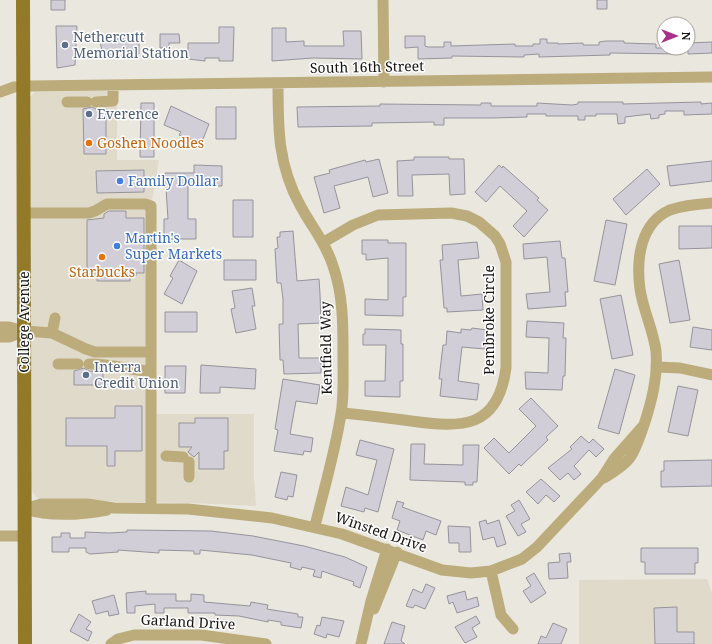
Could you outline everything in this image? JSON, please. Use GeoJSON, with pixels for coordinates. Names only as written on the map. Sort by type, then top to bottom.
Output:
{"type":"FeatureCollection","features":[{"type":"Feature","properties":{"kind":"main road","name":"College Avenue"},"geometry":{"type":"LineString","coordinates":[[23,0],[25,332],[24,644]]}},
{"type":"Feature","properties":{"kind":"street"},"geometry":{"type":"LineString","coordinates":[[383,0],[384,82]]}},
{"type":"Feature","properties":{"kind":"street","name":"South 16th Street"},"geometry":{"type":"LineString","coordinates":[[0,92],[23,87],[712,77]]}},
{"type":"Feature","properties":{"kind":"street","name":"Kentfield Way"},"geometry":{"type":"LineString","coordinates":[[278,84],[278,126],[283,162],[290,186],[300,206],[324,242],[335,273],[342,311],[342,413],[315,526]]}},
{"type":"Feature","properties":{"kind":"street"},"geometry":{"type":"LineString","coordinates":[[67,102],[113,101],[113,86]]}},
{"type":"Feature","properties":{"kind":"street","name":"Winsted Drive"},"geometry":{"type":"LineString","coordinates":[[25,509],[42,514],[88,514],[114,508],[188,509],[228,512],[272,518],[315,526],[392,550],[442,570],[456,572],[491,571],[522,559],[537,547],[602,478],[614,459],[644,425],[655,389],[657,367],[653,335],[640,289],[639,254],[643,238],[652,224],[669,210],[687,205],[712,203]]}},
{"type":"Feature","properties":{"kind":"street"},"geometry":{"type":"LineString","coordinates":[[24,213],[89,213],[108,204],[145,204],[151,206],[152,508]]}},
{"type":"Feature","properties":{"kind":"street","name":"Pembroke Circle"},"geometry":{"type":"LineString","coordinates":[[324,242],[353,225],[378,215],[451,213],[467,216],[487,228],[500,244],[506,262],[506,368],[504,384],[499,397],[485,413],[469,423],[450,425],[342,413]]}},
{"type":"Feature","properties":{"kind":"street"},"geometry":{"type":"LineString","coordinates":[[52,333],[55,318]]}},
{"type":"Feature","properties":{"kind":"street"},"geometry":{"type":"LineString","coordinates":[[0,327],[9,327],[25,332],[52,333],[95,352],[151,352]]}},
{"type":"Feature","properties":{"kind":"street"},"geometry":{"type":"LineString","coordinates":[[0,337],[10,337],[25,332]]}},
{"type":"Feature","properties":{"kind":"street"},"geometry":{"type":"LineString","coordinates":[[58,364],[106,363],[134,371],[151,371]]}},
{"type":"Feature","properties":{"kind":"street"},"geometry":{"type":"LineString","coordinates":[[657,367],[680,368],[712,375]]}},
{"type":"Feature","properties":{"kind":"street"},"geometry":{"type":"LineString","coordinates":[[166,456],[186,460],[190,477]]}},
{"type":"Feature","properties":{"kind":"street"},"geometry":{"type":"LineString","coordinates":[[0,536],[24,536]]}},
{"type":"Feature","properties":{"kind":"street"},"geometry":{"type":"LineString","coordinates":[[361,644],[371,601],[392,550]]}},
{"type":"Feature","properties":{"kind":"street"},"geometry":{"type":"LineString","coordinates":[[491,571],[501,615],[513,629]]}},
{"type":"Feature","properties":{"kind":"street","name":"Garland Drive"},"geometry":{"type":"LineString","coordinates":[[111,644],[118,639],[134,635],[201,635],[236,642],[266,644]]}},
{"type":"Feature","properties":{"kind":"shaded area"},"geometry":{"type":"Polygon","coordinates":[[[117,90],[117,160],[159,160],[151,206],[151,414],[254,414],[254,477],[256,506],[89,500],[42,500],[36,497],[31,489],[31,200],[29,174],[29,98],[35,92],[117,90]]]}},
{"type":"Feature","properties":{"kind":"shaded area"},"geometry":{"type":"Polygon","coordinates":[[[707,579],[712,593],[712,644],[579,644],[579,580],[707,579]]]}},
{"type":"Feature","properties":{"kind":"building"},"geometry":{"type":"Polygon","coordinates":[[[51,0],[65,0],[65,10],[51,10],[51,0]]]}},
{"type":"Feature","properties":{"kind":"building"},"geometry":{"type":"Polygon","coordinates":[[[597,0],[607,0],[607,9],[597,9],[597,0]]]}},
{"type":"Feature","properties":{"kind":"building"},"geometry":{"type":"Polygon","coordinates":[[[56,26],[77,26],[75,65],[57,68],[56,26]]]}},
{"type":"Feature","properties":{"kind":"building"},"geometry":{"type":"Polygon","coordinates":[[[219,27],[234,27],[233,61],[219,61],[219,58],[205,58],[205,61],[188,59],[188,43],[219,43],[219,27]]]}},
{"type":"Feature","properties":{"kind":"building"},"geometry":{"type":"Polygon","coordinates":[[[272,28],[286,28],[286,42],[304,41],[304,46],[344,46],[343,31],[361,31],[362,59],[313,58],[272,61],[272,28]]]}},
{"type":"Feature","properties":{"kind":"building"},"geometry":{"type":"Polygon","coordinates":[[[160,34],[179,34],[180,43],[169,43],[169,47],[160,48],[160,34]]]}},
{"type":"Feature","properties":{"kind":"building"},"geometry":{"type":"Polygon","coordinates":[[[405,36],[425,36],[425,46],[428,47],[444,47],[444,42],[451,42],[451,46],[515,44],[515,46],[533,46],[533,44],[540,44],[540,39],[547,39],[547,43],[583,43],[583,45],[599,45],[599,42],[606,41],[624,41],[624,43],[656,44],[656,54],[610,53],[610,55],[539,57],[539,54],[524,55],[524,57],[452,56],[452,58],[418,59],[418,47],[405,48],[405,36]]]}},
{"type":"Feature","properties":{"kind":"building"},"geometry":{"type":"Polygon","coordinates":[[[115,38],[139,39],[139,54],[129,54],[129,51],[103,56],[100,41],[115,38]]]}},
{"type":"Feature","properties":{"kind":"building"},"geometry":{"type":"Polygon","coordinates":[[[712,42],[712,53],[696,54],[696,43],[712,42]]]}},
{"type":"Feature","properties":{"kind":"building"},"geometry":{"type":"Polygon","coordinates":[[[578,102],[623,102],[623,104],[701,102],[701,104],[712,103],[712,114],[684,115],[684,111],[665,111],[665,114],[659,115],[659,118],[651,119],[650,114],[625,117],[625,123],[618,124],[617,114],[596,114],[596,116],[585,116],[585,120],[578,120],[578,116],[546,116],[546,114],[527,114],[527,117],[444,118],[444,125],[434,125],[434,122],[372,123],[372,126],[298,127],[297,107],[380,106],[380,104],[481,105],[481,103],[491,103],[491,106],[537,106],[537,103],[572,105],[578,104],[578,102]]]}},
{"type":"Feature","properties":{"kind":"building"},"geometry":{"type":"Polygon","coordinates":[[[141,103],[154,103],[154,157],[140,157],[141,103]]]}},
{"type":"Feature","properties":{"kind":"building"},"geometry":{"type":"Polygon","coordinates":[[[171,106],[209,124],[201,144],[179,135],[181,132],[164,125],[171,106]]]}},
{"type":"Feature","properties":{"kind":"building"},"geometry":{"type":"Polygon","coordinates":[[[92,107],[96,109],[106,108],[106,154],[84,154],[83,109],[92,107]]]}},
{"type":"Feature","properties":{"kind":"building"},"geometry":{"type":"Polygon","coordinates":[[[216,107],[236,107],[236,139],[216,139],[216,107]]]}},
{"type":"Feature","properties":{"kind":"building"},"geometry":{"type":"Polygon","coordinates":[[[414,157],[449,157],[449,159],[464,159],[465,194],[450,195],[449,174],[412,175],[413,196],[398,196],[397,161],[414,160],[414,157]]]}},
{"type":"Feature","properties":{"kind":"building"},"geometry":{"type":"Polygon","coordinates":[[[379,159],[388,193],[373,197],[368,177],[334,186],[340,208],[324,213],[314,177],[330,173],[329,170],[365,160],[366,162],[379,159]]]}},
{"type":"Feature","properties":{"kind":"building"},"geometry":{"type":"Polygon","coordinates":[[[712,161],[712,181],[670,186],[667,166],[712,161]]]}},
{"type":"Feature","properties":{"kind":"building"},"geometry":{"type":"Polygon","coordinates":[[[194,165],[222,166],[222,186],[188,186],[188,219],[196,219],[196,239],[164,239],[164,219],[168,219],[165,173],[194,173],[194,165]]]}},
{"type":"Feature","properties":{"kind":"building"},"geometry":{"type":"Polygon","coordinates":[[[499,165],[502,168],[503,166],[539,198],[537,200],[548,210],[524,237],[513,226],[527,211],[500,186],[486,202],[475,192],[499,165]]]}},
{"type":"Feature","properties":{"kind":"building"},"geometry":{"type":"Polygon","coordinates":[[[647,169],[660,184],[626,215],[613,199],[647,169]]]}},
{"type":"Feature","properties":{"kind":"building","name":"Family Dollar"},"geometry":{"type":"Polygon","coordinates":[[[144,170],[144,192],[97,193],[96,171],[144,170]]]}},
{"type":"Feature","properties":{"kind":"building"},"geometry":{"type":"Polygon","coordinates":[[[233,200],[253,200],[253,237],[233,237],[233,200]]]}},
{"type":"Feature","properties":{"kind":"building"},"geometry":{"type":"Polygon","coordinates":[[[109,211],[126,211],[126,218],[144,218],[144,273],[136,273],[136,276],[130,276],[130,281],[97,281],[97,276],[87,276],[87,220],[104,218],[104,214],[109,211]]]}},
{"type":"Feature","properties":{"kind":"building"},"geometry":{"type":"Polygon","coordinates":[[[606,220],[627,224],[615,285],[594,281],[606,220]]]}},
{"type":"Feature","properties":{"kind":"building"},"geometry":{"type":"Polygon","coordinates":[[[679,226],[712,226],[712,248],[679,249],[679,226]]]}},
{"type":"Feature","properties":{"kind":"building"},"geometry":{"type":"Polygon","coordinates":[[[293,231],[297,281],[319,279],[320,294],[321,323],[298,324],[299,358],[321,358],[321,373],[284,374],[283,360],[280,360],[279,324],[283,324],[283,299],[281,283],[277,283],[275,249],[278,248],[277,237],[280,237],[280,232],[293,231]]]}},
{"type":"Feature","properties":{"kind":"building"},"geometry":{"type":"Polygon","coordinates":[[[362,240],[388,240],[388,243],[406,243],[406,297],[403,297],[403,316],[365,315],[365,299],[388,300],[388,258],[366,260],[366,254],[362,254],[362,240]]]}},
{"type":"Feature","properties":{"kind":"building"},"geometry":{"type":"Polygon","coordinates":[[[560,241],[562,258],[565,258],[568,292],[565,292],[566,306],[528,309],[526,294],[550,292],[547,257],[524,259],[523,244],[560,241]]]}},
{"type":"Feature","properties":{"kind":"building"},"geometry":{"type":"Polygon","coordinates":[[[477,242],[479,258],[458,260],[461,296],[482,294],[483,310],[447,312],[447,308],[444,308],[440,260],[443,260],[442,245],[477,242]]]}},
{"type":"Feature","properties":{"kind":"building"},"geometry":{"type":"Polygon","coordinates":[[[179,260],[197,271],[182,304],[164,294],[173,278],[170,276],[179,260]]]}},
{"type":"Feature","properties":{"kind":"building"},"geometry":{"type":"Polygon","coordinates":[[[224,260],[256,260],[256,280],[224,280],[224,260]]]}},
{"type":"Feature","properties":{"kind":"building"},"geometry":{"type":"Polygon","coordinates":[[[679,260],[690,320],[670,323],[659,264],[679,260]]]}},
{"type":"Feature","properties":{"kind":"building"},"geometry":{"type":"Polygon","coordinates":[[[252,288],[255,306],[252,306],[256,329],[236,333],[231,309],[235,308],[232,291],[252,288]]]}},
{"type":"Feature","properties":{"kind":"building"},"geometry":{"type":"Polygon","coordinates":[[[621,295],[633,355],[612,359],[600,299],[621,295]]]}},
{"type":"Feature","properties":{"kind":"building"},"geometry":{"type":"Polygon","coordinates":[[[165,312],[197,312],[197,332],[165,332],[165,312]]]}},
{"type":"Feature","properties":{"kind":"building"},"geometry":{"type":"Polygon","coordinates":[[[527,321],[564,323],[563,338],[566,338],[565,376],[563,376],[562,390],[526,389],[525,372],[548,373],[549,338],[526,337],[527,321]]]}},
{"type":"Feature","properties":{"kind":"building"},"geometry":{"type":"Polygon","coordinates":[[[693,327],[712,330],[712,350],[690,347],[693,327]]]}},
{"type":"Feature","properties":{"kind":"building"},"geometry":{"type":"Polygon","coordinates":[[[472,328],[487,330],[485,349],[462,347],[458,381],[479,384],[477,400],[440,396],[442,379],[439,379],[443,345],[446,345],[447,331],[461,333],[461,329],[471,330],[472,328]]]}},
{"type":"Feature","properties":{"kind":"building"},"geometry":{"type":"Polygon","coordinates":[[[365,329],[401,330],[401,344],[403,344],[403,381],[400,381],[400,397],[365,396],[365,381],[385,381],[386,345],[363,345],[363,334],[365,334],[365,329]]]}},
{"type":"Feature","properties":{"kind":"building"},"geometry":{"type":"Polygon","coordinates":[[[201,365],[256,369],[255,389],[220,387],[220,393],[200,393],[201,365]]]}},
{"type":"Feature","properties":{"kind":"building"},"geometry":{"type":"Polygon","coordinates":[[[165,366],[186,366],[185,393],[165,393],[165,366]]]}},
{"type":"Feature","properties":{"kind":"building"},"geometry":{"type":"Polygon","coordinates":[[[84,368],[89,371],[103,372],[103,385],[74,385],[74,371],[84,368]]]}},
{"type":"Feature","properties":{"kind":"building"},"geometry":{"type":"Polygon","coordinates":[[[615,369],[635,375],[619,434],[598,428],[615,369]]]}},
{"type":"Feature","properties":{"kind":"building"},"geometry":{"type":"Polygon","coordinates":[[[283,379],[320,385],[317,404],[296,401],[290,434],[313,438],[311,452],[304,451],[303,455],[274,451],[278,430],[275,429],[283,379]]]}},
{"type":"Feature","properties":{"kind":"building"},"geometry":{"type":"Polygon","coordinates":[[[678,386],[698,390],[688,436],[668,432],[678,386]]]}},
{"type":"Feature","properties":{"kind":"building"},"geometry":{"type":"Polygon","coordinates":[[[531,398],[558,426],[546,437],[548,440],[521,466],[519,464],[509,474],[484,448],[494,438],[509,453],[536,426],[519,409],[531,398]]]}},
{"type":"Feature","properties":{"kind":"building"},"geometry":{"type":"Polygon","coordinates":[[[115,406],[142,406],[142,451],[115,451],[115,466],[107,466],[107,446],[66,446],[66,418],[115,418],[115,406]]]}},
{"type":"Feature","properties":{"kind":"building"},"geometry":{"type":"Polygon","coordinates":[[[195,418],[228,418],[228,451],[224,451],[224,469],[199,469],[199,452],[194,457],[188,452],[192,447],[179,447],[179,423],[195,423],[195,418]]]}},
{"type":"Feature","properties":{"kind":"building"},"geometry":{"type":"Polygon","coordinates":[[[581,436],[589,443],[593,439],[604,449],[596,457],[589,450],[574,466],[581,474],[574,480],[568,473],[560,480],[548,468],[572,449],[570,447],[581,436]]]}},
{"type":"Feature","properties":{"kind":"building"},"geometry":{"type":"Polygon","coordinates":[[[360,440],[394,449],[378,512],[365,508],[364,512],[341,506],[346,487],[368,495],[377,460],[356,455],[360,440]]]}},
{"type":"Feature","properties":{"kind":"building"},"geometry":{"type":"Polygon","coordinates":[[[411,444],[425,444],[424,464],[463,465],[463,445],[479,445],[477,482],[473,482],[473,485],[465,485],[465,482],[410,480],[411,444]]]}},
{"type":"Feature","properties":{"kind":"building"},"geometry":{"type":"Polygon","coordinates":[[[712,460],[712,486],[661,487],[661,471],[664,471],[664,461],[712,460]]]}},
{"type":"Feature","properties":{"kind":"building"},"geometry":{"type":"Polygon","coordinates":[[[281,472],[297,475],[293,497],[288,496],[287,500],[275,497],[281,472]]]}},
{"type":"Feature","properties":{"kind":"building"},"geometry":{"type":"Polygon","coordinates":[[[541,479],[560,496],[554,502],[546,495],[538,504],[526,492],[541,479]]]}},
{"type":"Feature","properties":{"kind":"building"},"geometry":{"type":"Polygon","coordinates":[[[519,500],[530,519],[521,524],[526,532],[518,536],[506,516],[515,511],[511,505],[519,500]]]}},
{"type":"Feature","properties":{"kind":"building"},"geometry":{"type":"Polygon","coordinates":[[[397,501],[404,503],[402,507],[441,521],[436,535],[426,531],[423,540],[397,530],[400,521],[392,518],[397,501]]]}},
{"type":"Feature","properties":{"kind":"building"},"geometry":{"type":"Polygon","coordinates":[[[486,520],[487,524],[499,520],[506,544],[497,547],[494,537],[483,540],[479,522],[486,520]]]}},
{"type":"Feature","properties":{"kind":"building"},"geometry":{"type":"Polygon","coordinates":[[[448,526],[470,527],[471,552],[459,552],[459,543],[449,543],[448,526]]]}},
{"type":"Feature","properties":{"kind":"building"},"geometry":{"type":"Polygon","coordinates":[[[127,530],[211,531],[253,536],[304,546],[345,557],[367,567],[360,588],[353,585],[354,582],[322,571],[321,578],[313,576],[315,570],[302,567],[301,570],[290,567],[291,563],[252,555],[200,550],[200,554],[194,554],[194,551],[159,550],[159,553],[118,550],[118,552],[90,554],[86,552],[86,548],[69,548],[69,552],[52,552],[52,537],[61,537],[61,533],[70,533],[70,538],[85,538],[85,532],[109,533],[127,532],[127,530]]]}},
{"type":"Feature","properties":{"kind":"building"},"geometry":{"type":"Polygon","coordinates":[[[641,548],[698,548],[698,563],[695,563],[695,574],[645,574],[645,562],[641,562],[641,548]]]}},
{"type":"Feature","properties":{"kind":"building"},"geometry":{"type":"Polygon","coordinates":[[[570,553],[571,562],[567,562],[568,578],[549,579],[548,563],[560,562],[559,554],[570,553]]]}},
{"type":"Feature","properties":{"kind":"building"},"geometry":{"type":"Polygon","coordinates":[[[534,573],[546,593],[531,603],[523,591],[531,586],[526,578],[534,573]]]}},
{"type":"Feature","properties":{"kind":"building"},"geometry":{"type":"Polygon","coordinates":[[[426,584],[435,588],[425,609],[415,605],[413,608],[406,606],[413,589],[422,593],[426,584]]]}},
{"type":"Feature","properties":{"kind":"building"},"geometry":{"type":"Polygon","coordinates":[[[146,591],[146,594],[176,594],[176,601],[191,601],[191,594],[204,595],[204,602],[250,606],[251,602],[268,605],[267,609],[298,614],[298,617],[303,617],[301,628],[281,625],[281,622],[268,620],[268,622],[239,616],[215,615],[215,613],[188,613],[188,608],[164,608],[164,613],[155,613],[155,604],[135,606],[135,613],[127,613],[126,593],[146,591]]]}},
{"type":"Feature","properties":{"kind":"building"},"geometry":{"type":"Polygon","coordinates":[[[465,591],[467,600],[477,597],[479,606],[457,613],[453,602],[449,604],[447,596],[465,591]]]}},
{"type":"Feature","properties":{"kind":"building"},"geometry":{"type":"Polygon","coordinates":[[[114,595],[119,614],[109,616],[108,611],[96,614],[92,601],[114,595]]]}},
{"type":"Feature","properties":{"kind":"building"},"geometry":{"type":"Polygon","coordinates":[[[677,607],[677,632],[694,632],[694,644],[655,644],[654,608],[677,607]]]}},
{"type":"Feature","properties":{"kind":"building"},"geometry":{"type":"Polygon","coordinates":[[[79,614],[91,622],[86,629],[92,632],[88,641],[70,631],[79,614]]]}},
{"type":"Feature","properties":{"kind":"building"},"geometry":{"type":"Polygon","coordinates":[[[476,616],[480,623],[472,628],[477,637],[465,643],[455,627],[476,616]]]}},
{"type":"Feature","properties":{"kind":"building"},"geometry":{"type":"Polygon","coordinates":[[[322,617],[344,621],[339,637],[327,634],[326,638],[314,634],[317,625],[320,626],[322,617]]]}},
{"type":"Feature","properties":{"kind":"building"},"geometry":{"type":"Polygon","coordinates":[[[392,622],[405,626],[401,641],[405,644],[384,644],[392,622]]]}},
{"type":"Feature","properties":{"kind":"building"},"geometry":{"type":"Polygon","coordinates":[[[553,623],[567,629],[561,644],[538,644],[541,636],[546,638],[553,623]]]}},
{"type":"Feature","properties":{"kind":"place","name":"Nethercutt Memorial Station"},"geometry":{"type":"Point","coordinates":[65,45]}},
{"type":"Feature","properties":{"kind":"place","name":"Everence"},"geometry":{"type":"Point","coordinates":[89,114]}},
{"type":"Feature","properties":{"kind":"place","name":"Goshen Noodles"},"geometry":{"type":"Point","coordinates":[89,143]}},
{"type":"Feature","properties":{"kind":"place","name":"Family Dollar"},"geometry":{"type":"Point","coordinates":[120,181]}},
{"type":"Feature","properties":{"kind":"place","name":"Martin's Super Markets"},"geometry":{"type":"Point","coordinates":[117,246]}},
{"type":"Feature","properties":{"kind":"place","name":"Starbucks"},"geometry":{"type":"Point","coordinates":[102,257]}},
{"type":"Feature","properties":{"kind":"place","name":"Interra Credit Union"},"geometry":{"type":"Point","coordinates":[86,375]}}]}
